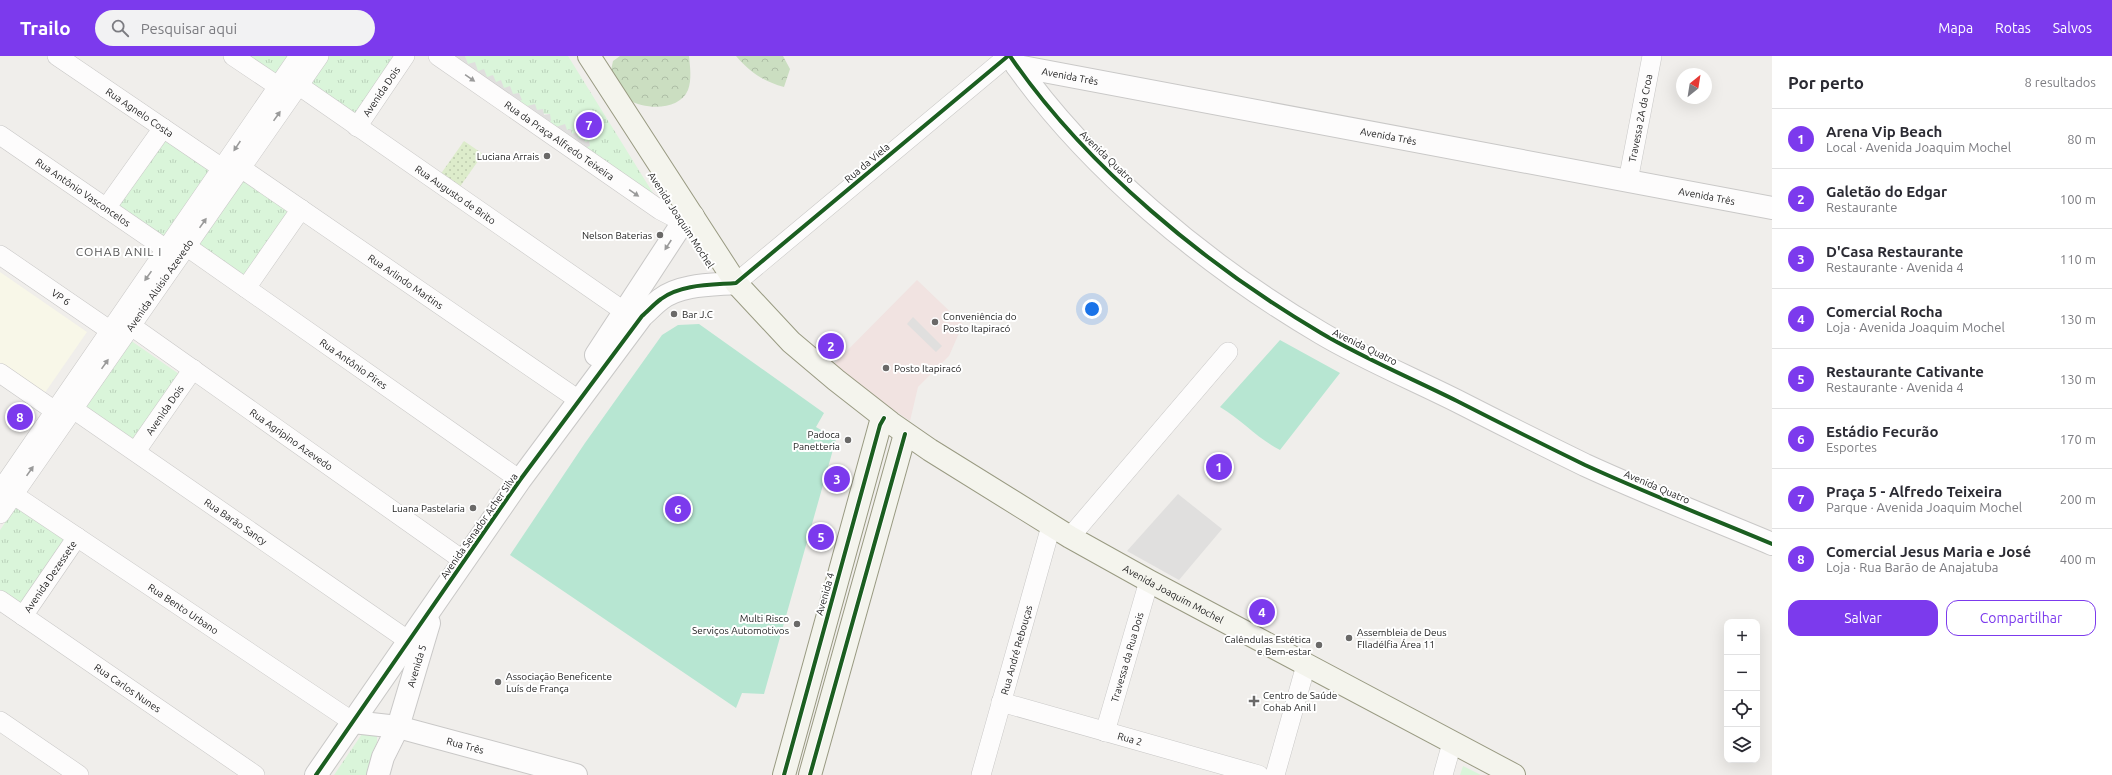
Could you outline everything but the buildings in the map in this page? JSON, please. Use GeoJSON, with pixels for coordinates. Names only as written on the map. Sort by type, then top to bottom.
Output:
{"type":"FeatureCollection","features":[{"type":"Feature","properties":{"kind":"main road","name":"Avenida Joaquim Mochel"},"geometry":{"type":"LineString","coordinates":[[576,56],[688,219]]}},
{"type":"Feature","properties":{"kind":"main road","name":"Avenida Joaquim Mochel"},"geometry":{"type":"LineString","coordinates":[[589,56],[688,219],[730,284],[791,342],[882,422],[905,434],[1070,537],[1149,581],[1514,775]]}},
{"type":"Feature","properties":{"kind":"main road","name":"Avenida 4"},"geometry":{"type":"LineString","coordinates":[[784,775],[882,422]]}},
{"type":"Feature","properties":{"kind":"main road"},"geometry":{"type":"LineString","coordinates":[[810,775],[905,434]]}},
{"type":"Feature","properties":{"kind":"main road"},"geometry":{"type":"LineString","coordinates":[[822,638],[846,645]]}},
{"type":"Feature","properties":{"kind":"street","name":"Rua Agnelo Costa"},"geometry":{"type":"LineString","coordinates":[[57,56],[222,168]]}},
{"type":"Feature","properties":{"kind":"street","name":"Rua Augusto de Brito"},"geometry":{"type":"LineString","coordinates":[[233,56],[288,86],[357,127],[625,312]]}},
{"type":"Feature","properties":{"kind":"street","name":"Avenida Aluisio Azevedo"},"geometry":{"type":"LineString","coordinates":[[176,245],[241,168],[288,86],[299,56]]}},
{"type":"Feature","properties":{"kind":"street","name":"Avenida Aluisio Azevedo"},"geometry":{"type":"LineString","coordinates":[[0,514],[7,493],[63,407],[121,328],[176,245],[222,168],[288,86],[319,56]]}},
{"type":"Feature","properties":{"kind":"street","name":"Avenida Dois"},"geometry":{"type":"LineString","coordinates":[[357,127],[405,56]]}},
{"type":"Feature","properties":{"kind":"street","name":"Rua da Praça Alfredo Teixeira"},"geometry":{"type":"LineString","coordinates":[[438,56],[660,210],[688,219]]}},
{"type":"Feature","properties":{"kind":"street","name":"Travessa 2A da Croa"},"geometry":{"type":"LineString","coordinates":[[1628,181],[1652,56]]}},
{"type":"Feature","properties":{"kind":"street","name":"Avenida Três"},"geometry":{"type":"LineString","coordinates":[[1012,59],[1628,181],[1772,208]]}},
{"type":"Feature","properties":{"kind":"street","name":"Rua da Viela"},"geometry":{"type":"LineString","coordinates":[[730,284],[1012,59]]}},
{"type":"Feature","properties":{"kind":"street","name":"Avenida Quatro"},"geometry":{"type":"LineString","coordinates":[[1012,59],[1057,118],[1116,179],[1181,235],[1249,287],[1322,334],[1586,465],[1772,544]]}},
{"type":"Feature","properties":{"kind":"street"},"geometry":{"type":"LineString","coordinates":[[106,208],[163,128]]}},
{"type":"Feature","properties":{"kind":"street","name":"Rua Antônio Vasconcelos"},"geometry":{"type":"LineString","coordinates":[[0,135],[106,208],[176,245]]}},
{"type":"Feature","properties":{"kind":"street","name":"Rua Arlindo Martins"},"geometry":{"type":"LineString","coordinates":[[241,168],[570,394]]}},
{"type":"Feature","properties":{"kind":"street"},"geometry":{"type":"LineString","coordinates":[[246,288],[301,209]]}},
{"type":"Feature","properties":{"kind":"street","name":"Avenida Senador Acher Silva"},"geometry":{"type":"LineString","coordinates":[[520,480],[570,394],[688,219]]}},
{"type":"Feature","properties":{"kind":"street","name":"Rua Antônio Pires"},"geometry":{"type":"LineString","coordinates":[[176,245],[246,288],[520,480]]}},
{"type":"Feature","properties":{"kind":"street","name":"VP 6"},"geometry":{"type":"LineString","coordinates":[[0,255],[121,328]]}},
{"type":"Feature","properties":{"kind":"street","name":"Avenida Senador Acher Silva"},"geometry":{"type":"LineString","coordinates":[[316,775],[520,480],[642,316],[661,299],[672,293],[687,288],[730,284]]}},
{"type":"Feature","properties":{"kind":"street","name":"Rua Agripino Azevedo"},"geometry":{"type":"LineString","coordinates":[[121,328],[193,369],[464,561]]}},
{"type":"Feature","properties":{"kind":"street"},"geometry":{"type":"LineString","coordinates":[[1070,537],[1228,352]]}},
{"type":"Feature","properties":{"kind":"street","name":"Avenida Dois"},"geometry":{"type":"LineString","coordinates":[[136,451],[193,369]]}},
{"type":"Feature","properties":{"kind":"street","name":"Rua Barão Sancy"},"geometry":{"type":"LineString","coordinates":[[0,373],[63,407],[136,451],[409,642]]}},
{"type":"Feature","properties":{"kind":"street","name":"Rua Bento Urbano"},"geometry":{"type":"LineString","coordinates":[[7,493],[76,537],[353,722]]}},
{"type":"Feature","properties":{"kind":"street","name":"Rua André Rebouças"},"geometry":{"type":"LineString","coordinates":[[981,775],[1051,526]]}},
{"type":"Feature","properties":{"kind":"street","name":"Avenida Dezessete"},"geometry":{"type":"LineString","coordinates":[[23,616],[76,537]]}},
{"type":"Feature","properties":{"kind":"street","name":"Travessa da Rua Dois"},"geometry":{"type":"LineString","coordinates":[[1105,732],[1149,581]]}},
{"type":"Feature","properties":{"kind":"street","name":"Rua Carlos Nunes"},"geometry":{"type":"LineString","coordinates":[[0,600],[255,775]]}},
{"type":"Feature","properties":{"kind":"street","name":"Avenida 5"},"geometry":{"type":"LineString","coordinates":[[378,775],[383,757],[398,727],[434,605]]}},
{"type":"Feature","properties":{"kind":"street"},"geometry":{"type":"LineString","coordinates":[[1275,775],[1306,665]]}},
{"type":"Feature","properties":{"kind":"street","name":"Rua 2"},"geometry":{"type":"LineString","coordinates":[[1001,702],[1259,775]]}},
{"type":"Feature","properties":{"kind":"street"},"geometry":{"type":"LineString","coordinates":[[0,721],[79,775]]}},
{"type":"Feature","properties":{"kind":"street","name":"Rua Três"},"geometry":{"type":"LineString","coordinates":[[353,722],[398,727],[576,775]]}},
{"type":"Feature","properties":{"kind":"street","name":"Avenida 5"},"geometry":{"type":"LineString","coordinates":[[393,775],[396,764],[398,727]]}},
{"type":"Feature","properties":{"kind":"street"},"geometry":{"type":"LineString","coordinates":[[1443,775],[1452,743]]}},
{"type":"Feature","properties":{"kind":"shaded area"},"geometry":{"type":"Polygon","coordinates":[[[450,56],[465,56],[468,64],[461,67],[458,57],[451,60],[450,56]]]}},
{"type":"Feature","properties":{"kind":"shaded area"},"geometry":{"type":"Polygon","coordinates":[[[475,62],[478,71],[484,69],[487,77],[493,75],[496,82],[501,80],[504,88],[510,86],[513,94],[519,93],[522,100],[514,103],[507,98],[503,90],[498,92],[495,84],[489,86],[481,80],[477,71],[471,73],[468,64],[475,62]]]}},
{"type":"Feature","properties":{"kind":"shaded area"},"geometry":{"type":"Polygon","coordinates":[[[535,104],[537,110],[543,109],[544,115],[550,114],[551,121],[543,122],[528,113],[527,106],[535,104]]]}},
{"type":"Feature","properties":{"kind":"shaded area"},"geometry":{"type":"Polygon","coordinates":[[[565,124],[567,130],[571,129],[572,134],[577,132],[578,138],[583,137],[585,142],[589,141],[590,146],[581,149],[556,127],[565,124]]]}},
{"type":"Feature","properties":{"kind":"shaded area"},"geometry":{"type":"Polygon","coordinates":[[[0,272],[87,332],[42,397],[0,368],[0,272]]]}},
{"type":"Feature","properties":{"kind":"shaded area"},"geometry":{"type":"Polygon","coordinates":[[[917,280],[963,324],[949,356],[918,387],[910,421],[831,367],[917,280]]]}},
{"type":"Feature","properties":{"kind":"shaded area"},"geometry":{"type":"Polygon","coordinates":[[[913,317],[942,346],[936,352],[907,324],[913,317]]]}},
{"type":"Feature","properties":{"kind":"shaded area"},"geometry":{"type":"Polygon","coordinates":[[[1178,494],[1222,529],[1179,580],[1127,551],[1178,494]]]}},
{"type":"Feature","properties":{"kind":"green space"},"geometry":{"type":"Polygon","coordinates":[[[248,56],[288,56],[274,75],[248,56]]]}},
{"type":"Feature","properties":{"kind":"green space"},"geometry":{"type":"Polygon","coordinates":[[[324,56],[398,56],[354,119],[304,85],[324,56]]]}},
{"type":"Feature","properties":{"kind":"green space"},"geometry":{"type":"Polygon","coordinates":[[[465,56],[568,56],[653,193],[581,149],[585,142],[572,134],[558,133],[543,122],[550,114],[528,113],[513,95],[468,65],[465,56]]]}},
{"type":"Feature","properties":{"kind":"green space"},"geometry":{"type":"Polygon","coordinates":[[[620,56],[689,56],[690,77],[688,90],[682,99],[661,107],[636,103],[625,98],[616,89],[611,79],[613,61],[620,56]]]}},
{"type":"Feature","properties":{"kind":"green space"},"geometry":{"type":"Polygon","coordinates":[[[736,56],[783,56],[790,69],[784,87],[758,76],[736,56]]]}},
{"type":"Feature","properties":{"kind":"green space"},"geometry":{"type":"Polygon","coordinates":[[[166,136],[212,168],[163,238],[117,205],[166,136]]]}},
{"type":"Feature","properties":{"kind":"green space"},"geometry":{"type":"Polygon","coordinates":[[[464,141],[483,154],[459,188],[440,175],[464,141]]]}},
{"type":"Feature","properties":{"kind":"green space"},"geometry":{"type":"Polygon","coordinates":[[[246,175],[294,208],[243,280],[196,247],[246,175]]]}},
{"type":"Feature","properties":{"kind":"green space"},"geometry":{"type":"Polygon","coordinates":[[[699,324],[824,413],[816,427],[836,439],[764,694],[742,693],[736,708],[510,555],[585,443],[662,335],[678,325],[699,324]]]}},
{"type":"Feature","properties":{"kind":"green space"},"geometry":{"type":"Polygon","coordinates":[[[130,340],[179,374],[131,444],[82,410],[130,340]]]}},
{"type":"Feature","properties":{"kind":"green space"},"geometry":{"type":"Polygon","coordinates":[[[1280,340],[1340,373],[1280,450],[1272,446],[1220,407],[1280,340]]]}},
{"type":"Feature","properties":{"kind":"green space"},"geometry":{"type":"Polygon","coordinates":[[[20,501],[71,535],[21,607],[0,592],[0,530],[20,501]]]}},
{"type":"Feature","properties":{"kind":"green space"},"geometry":{"type":"Polygon","coordinates":[[[371,731],[377,734],[377,744],[366,775],[334,775],[362,734],[371,731]]]}},
{"type":"Feature","properties":{"kind":"green space"},"geometry":{"type":"Polygon","coordinates":[[[1463,766],[1481,775],[1460,775],[1463,766]]]}},
{"type":"Feature","properties":{"kind":"cycle path"},"geometry":{"type":"LineString","coordinates":[[316,775],[520,480],[642,316],[661,299],[678,290],[697,286],[736,283],[1008,56]]}},
{"type":"Feature","properties":{"kind":"cycle path"},"geometry":{"type":"LineString","coordinates":[[1010,56],[1040,97],[1074,136],[1111,174],[1151,211],[1192,245],[1235,277],[1278,306],[1321,333],[1354,351],[1585,465],[1772,544]]}},
{"type":"Feature","properties":{"kind":"cycle path"},"geometry":{"type":"LineString","coordinates":[[784,775],[880,425],[884,418]]}},
{"type":"Feature","properties":{"kind":"cycle path"},"geometry":{"type":"LineString","coordinates":[[810,775],[905,434]]}},
{"type":"Feature","properties":{"kind":"place","name":"Praça 5 - Alfredo Teixeira"},"geometry":{"type":"Point","coordinates":[589,125]}},
{"type":"Feature","properties":{"kind":"place","name":"Luciana Arrais"},"geometry":{"type":"Point","coordinates":[547,156]}},
{"type":"Feature","properties":{"kind":"place","name":"Nelson Baterias"},"geometry":{"type":"Point","coordinates":[660,235]}},
{"type":"Feature","properties":{"kind":"place","name":"Bar J.C"},"geometry":{"type":"Point","coordinates":[674,314]}},
{"type":"Feature","properties":{"kind":"place","name":"Conveniência do Posto Itapiracó"},"geometry":{"type":"Point","coordinates":[935,322]}},
{"type":"Feature","properties":{"kind":"place","name":"Galetão do Edgar"},"geometry":{"type":"Point","coordinates":[831,346]}},
{"type":"Feature","properties":{"kind":"place","name":"Posto Itapiracó"},"geometry":{"type":"Point","coordinates":[886,368]}},
{"type":"Feature","properties":{"kind":"place","name":"Comercial Jesus Maria e José"},"geometry":{"type":"Point","coordinates":[20,417]}},
{"type":"Feature","properties":{"kind":"place","name":"Padoca Panetteria"},"geometry":{"type":"Point","coordinates":[848,440]}},
{"type":"Feature","properties":{"kind":"place","name":"Arena Vip Beach"},"geometry":{"type":"Point","coordinates":[1219,467]}},
{"type":"Feature","properties":{"kind":"place","name":"D'Casa Restaurante"},"geometry":{"type":"Point","coordinates":[837,479]}},
{"type":"Feature","properties":{"kind":"place","name":"Luana Pastelaria"},"geometry":{"type":"Point","coordinates":[473,508]}},
{"type":"Feature","properties":{"kind":"place","name":"Estádio Fecurão"},"geometry":{"type":"Point","coordinates":[678,509]}},
{"type":"Feature","properties":{"kind":"place","name":"Restaurante Cativante"},"geometry":{"type":"Point","coordinates":[821,537]}},
{"type":"Feature","properties":{"kind":"place","name":"Comercial Rocha"},"geometry":{"type":"Point","coordinates":[1262,612]}},
{"type":"Feature","properties":{"kind":"place","name":"Multi Risco Serviços Automotivos"},"geometry":{"type":"Point","coordinates":[797,624]}},
{"type":"Feature","properties":{"kind":"place","name":"Assembleia de Deus FIladélfia Área 11"},"geometry":{"type":"Point","coordinates":[1349,638]}},
{"type":"Feature","properties":{"kind":"place","name":"Calêndulas Estética e Bem-estar"},"geometry":{"type":"Point","coordinates":[1319,645]}},
{"type":"Feature","properties":{"kind":"place","name":"Associação Beneficente Luís de França"},"geometry":{"type":"Point","coordinates":[498,682]}},
{"type":"Feature","properties":{"kind":"place","name":"Centro de Saúde Cohab Anil I"},"geometry":{"type":"Point","coordinates":[1254,701]}},
{"type":"Feature","properties":{"kind":"district","name":"COHAB ANIL I"},"geometry":{"type":"Point","coordinates":[119,251]}}]}
